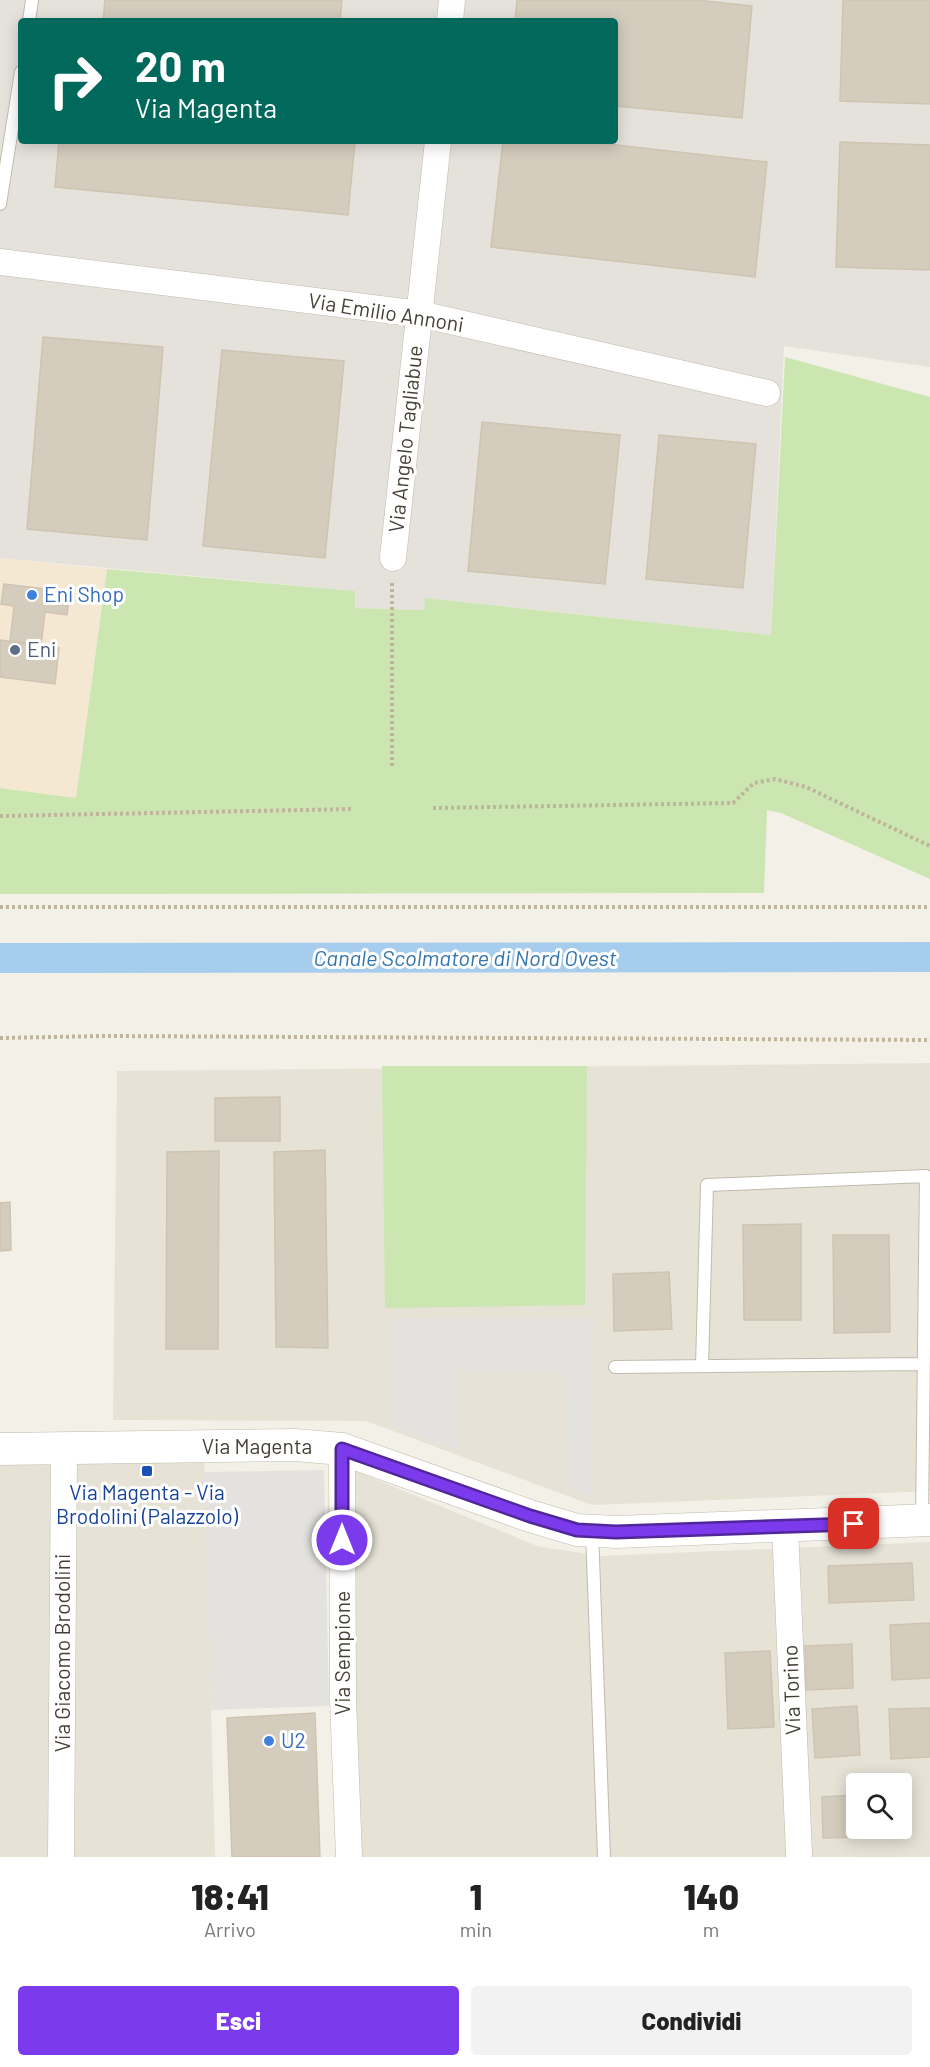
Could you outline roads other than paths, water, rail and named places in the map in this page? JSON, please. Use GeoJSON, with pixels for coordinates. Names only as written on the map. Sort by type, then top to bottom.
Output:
{"type":"FeatureCollection","features":[{"type":"Feature","properties":{"kind":"street"},"geometry":{"type":"LineString","coordinates":[[450,18],[452,0]]}},
{"type":"Feature","properties":{"kind":"street","name":"Via Angelo Tagliabue"},"geometry":{"type":"LineString","coordinates":[[393,558],[438,144]]}},
{"type":"Feature","properties":{"kind":"street","name":"Via Emilio Annoni"},"geometry":{"type":"LineString","coordinates":[[0,262],[420,314],[767,393]]}},
{"type":"Feature","properties":{"kind":"street","name":"Via Magenta"},"geometry":{"type":"LineString","coordinates":[[0,1449],[295,1445],[342,1449],[530,1516],[577,1530],[785,1527],[926,1520]]}},
{"type":"Feature","properties":{"kind":"street","name":"Via Giacomo Brodolini"},"geometry":{"type":"LineString","coordinates":[[61,1857],[64,1449]]}},
{"type":"Feature","properties":{"kind":"street","name":"Via Sempione"},"geometry":{"type":"LineString","coordinates":[[342,1449],[343,1699],[349,1857]]}},
{"type":"Feature","properties":{"kind":"street","name":"Via Torino"},"geometry":{"type":"LineString","coordinates":[[785,1527],[798,1854]]}},
{"type":"Feature","properties":{"kind":"lane"},"geometry":{"type":"LineString","coordinates":[[30,18],[33,0]]}},
{"type":"Feature","properties":{"kind":"lane"},"geometry":{"type":"LineString","coordinates":[[0,204],[18,91]]}},
{"type":"Feature","properties":{"kind":"lane"},"geometry":{"type":"LineString","coordinates":[[702,1366],[707,1185],[926,1176],[922,1364],[926,1520]]}},
{"type":"Feature","properties":{"kind":"lane"},"geometry":{"type":"LineString","coordinates":[[615,1367],[922,1364]]}},
{"type":"Feature","properties":{"kind":"lane"},"geometry":{"type":"LineString","coordinates":[[592,1531],[604,1857]]}},
{"type":"Feature","properties":{"kind":"waterway","name":"Canale Scolmatore di Nord Ovest"},"geometry":{"type":"LineString","coordinates":[[0,958],[930,957]]}},
{"type":"Feature","properties":{"kind":"place","name":"Eni Shop"},"geometry":{"type":"Point","coordinates":[32,595]}},
{"type":"Feature","properties":{"kind":"place","name":"Eni"},"geometry":{"type":"Point","coordinates":[15,650]}},
{"type":"Feature","properties":{"kind":"place","name":"Via Magenta - Via Brodolini (Palazzolo)"},"geometry":{"type":"Point","coordinates":[147,1471]}},
{"type":"Feature","properties":{"kind":"place","name":"U2"},"geometry":{"type":"Point","coordinates":[269,1741]}}]}
